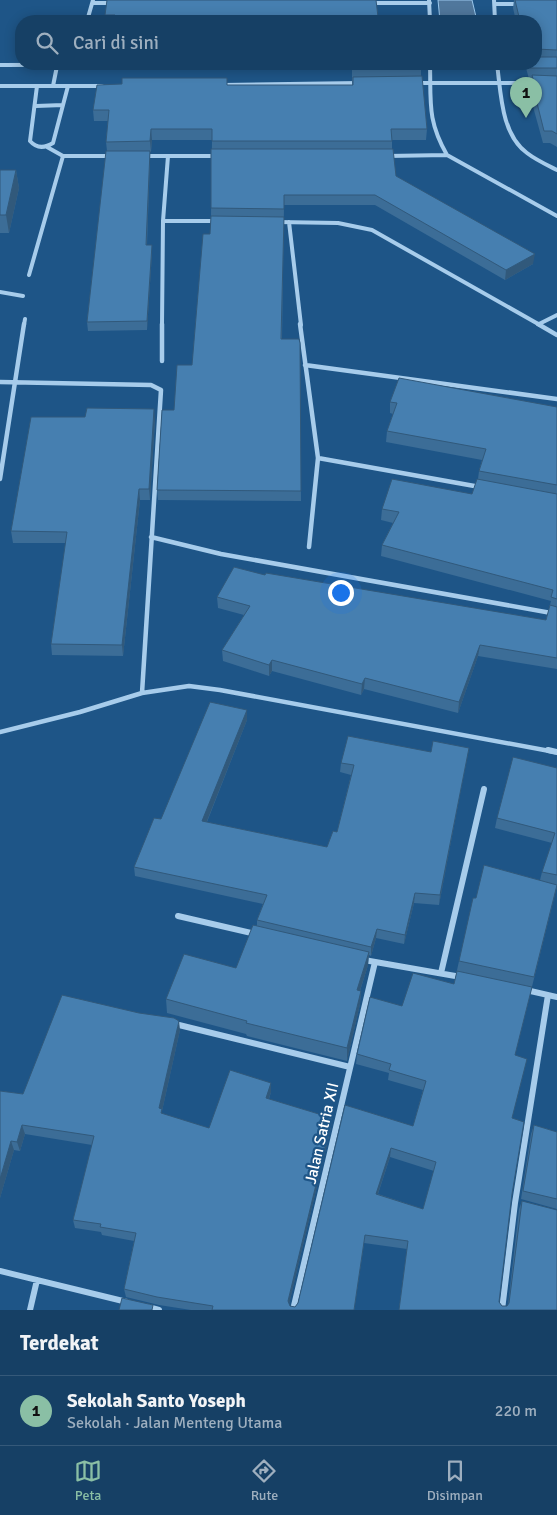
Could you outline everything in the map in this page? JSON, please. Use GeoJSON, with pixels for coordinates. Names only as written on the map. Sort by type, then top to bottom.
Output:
{"type":"FeatureCollection","features":[{"type":"Feature","properties":{"kind":"street"},"geometry":{"type":"LineString","coordinates":[[370,3],[430,1],[430,15]]}},
{"type":"Feature","properties":{"kind":"street"},"geometry":{"type":"LineString","coordinates":[[90,15],[93,2],[113,4]]}},
{"type":"Feature","properties":{"kind":"street"},"geometry":{"type":"LineString","coordinates":[[495,15],[494,2],[521,4]]}},
{"type":"Feature","properties":{"kind":"street"},"geometry":{"type":"LineString","coordinates":[[0,65],[15,65]]}},
{"type":"Feature","properties":{"kind":"street"},"geometry":{"type":"LineString","coordinates":[[53,86],[56,70]]}},
{"type":"Feature","properties":{"kind":"street"},"geometry":{"type":"LineString","coordinates":[[430,70],[431,119],[436,136],[447,155]]}},
{"type":"Feature","properties":{"kind":"street"},"geometry":{"type":"LineString","coordinates":[[498,70],[510,134],[518,146],[557,170]]}},
{"type":"Feature","properties":{"kind":"street"},"geometry":{"type":"LineString","coordinates":[[215,85],[363,83]]}},
{"type":"Feature","properties":{"kind":"street"},"geometry":{"type":"LineString","coordinates":[[412,83],[538,83]]}},
{"type":"Feature","properties":{"kind":"street"},"geometry":{"type":"LineString","coordinates":[[0,86],[107,86]]}},
{"type":"Feature","properties":{"kind":"street"},"geometry":{"type":"LineString","coordinates":[[37,86],[36,106],[30,141],[34,146],[47,147],[63,156],[120,156]]}},
{"type":"Feature","properties":{"kind":"street"},"geometry":{"type":"LineString","coordinates":[[47,147],[53,143],[68,86]]}},
{"type":"Feature","properties":{"kind":"street"},"geometry":{"type":"LineString","coordinates":[[36,106],[63,105]]}},
{"type":"Feature","properties":{"kind":"street"},"geometry":{"type":"LineString","coordinates":[[377,156],[447,155],[557,216]]}},
{"type":"Feature","properties":{"kind":"street"},"geometry":{"type":"LineString","coordinates":[[29,276],[63,156]]}},
{"type":"Feature","properties":{"kind":"street"},"geometry":{"type":"LineString","coordinates":[[139,156],[218,156]]}},
{"type":"Feature","properties":{"kind":"street"},"geometry":{"type":"LineString","coordinates":[[162,361],[163,221],[168,156]]}},
{"type":"Feature","properties":{"kind":"street"},"geometry":{"type":"LineString","coordinates":[[163,221],[221,221]]}},
{"type":"Feature","properties":{"kind":"street"},"geometry":{"type":"LineString","coordinates":[[270,222],[356,224],[372,230],[557,335]]}},
{"type":"Feature","properties":{"kind":"street"},"geometry":{"type":"LineString","coordinates":[[289,222],[305,365],[318,458],[310,546]]}},
{"type":"Feature","properties":{"kind":"street"},"geometry":{"type":"LineString","coordinates":[[0,292],[23,296]]}},
{"type":"Feature","properties":{"kind":"street"},"geometry":{"type":"LineString","coordinates":[[539,324],[557,315]]}},
{"type":"Feature","properties":{"kind":"street"},"geometry":{"type":"LineString","coordinates":[[0,479],[25,319]]}},
{"type":"Feature","properties":{"kind":"street"},"geometry":{"type":"LineString","coordinates":[[305,365],[557,399]]}},
{"type":"Feature","properties":{"kind":"street"},"geometry":{"type":"LineString","coordinates":[[0,382],[151,386],[158,388],[162,397],[151,537],[142,693]]}},
{"type":"Feature","properties":{"kind":"street"},"geometry":{"type":"LineString","coordinates":[[318,458],[490,489]]}},
{"type":"Feature","properties":{"kind":"street"},"geometry":{"type":"LineString","coordinates":[[151,537],[221,554],[557,614]]}},
{"type":"Feature","properties":{"kind":"street"},"geometry":{"type":"LineString","coordinates":[[0,732],[80,712],[142,693],[189,686],[220,690],[557,752]]}},
{"type":"Feature","properties":{"kind":"street"},"geometry":{"type":"LineString","coordinates":[[441,973],[484,789]]}},
{"type":"Feature","properties":{"kind":"street"},"geometry":{"type":"LineString","coordinates":[[178,916],[262,936]]}},
{"type":"Feature","properties":{"kind":"street"},"geometry":{"type":"LineString","coordinates":[[356,958],[470,979]]}},
{"type":"Feature","properties":{"kind":"street","name":"Jalan Satria XII"},"geometry":{"type":"LineString","coordinates":[[294,1310],[375,962]]}},
{"type":"Feature","properties":{"kind":"street"},"geometry":{"type":"LineString","coordinates":[[519,989],[557,997]]}},
{"type":"Feature","properties":{"kind":"street"},"geometry":{"type":"LineString","coordinates":[[502,1310],[515,1203],[548,995]]}},
{"type":"Feature","properties":{"kind":"street"},"geometry":{"type":"LineString","coordinates":[[179,1025],[350,1067]]}},
{"type":"Feature","properties":{"kind":"street"},"geometry":{"type":"LineString","coordinates":[[515,1203],[524,1205]]}},
{"type":"Feature","properties":{"kind":"street"},"geometry":{"type":"LineString","coordinates":[[0,1272],[131,1303]]}},
{"type":"Feature","properties":{"kind":"street"},"geometry":{"type":"LineString","coordinates":[[30,1310],[37,1280]]}},
{"type":"Feature","properties":{"kind":"street"},"geometry":{"type":"LineString","coordinates":[[140,1305],[159,1310]]}},
{"type":"Feature","properties":{"kind":"water"},"geometry":{"type":"Polygon","coordinates":[[[438,0],[472,0],[476,15],[439,15],[438,0]]]}},
{"type":"Feature","properties":{"kind":"building"},"geometry":{"type":"Polygon","coordinates":[[[107,0],[376,0],[378,15],[115,15],[105,15],[107,0]]]}},
{"type":"Feature","properties":{"kind":"building"},"geometry":{"type":"Polygon","coordinates":[[[515,0],[557,0],[557,50],[542,49],[542,15],[519,15],[515,0]]]}},
{"type":"Feature","properties":{"kind":"building"},"geometry":{"type":"Polygon","coordinates":[[[542,57],[557,57],[557,68],[542,68],[542,57]]]}},
{"type":"Feature","properties":{"kind":"building"},"geometry":{"type":"Polygon","coordinates":[[[532,75],[557,76],[557,134],[552,131],[544,131],[532,75]]]}},
{"type":"Feature","properties":{"kind":"building"},"geometry":{"type":"Polygon","coordinates":[[[422,76],[427,129],[391,129],[392,141],[212,141],[212,129],[151,129],[150,141],[106,142],[109,110],[93,110],[97,85],[122,84],[122,78],[227,78],[227,85],[353,85],[353,77],[422,76]]]}},
{"type":"Feature","properties":{"kind":"building"},"geometry":{"type":"Polygon","coordinates":[[[211,149],[393,149],[396,176],[535,254],[506,270],[375,195],[284,195],[284,209],[211,208],[211,149]]]}},
{"type":"Feature","properties":{"kind":"building"},"geometry":{"type":"Polygon","coordinates":[[[106,151],[150,151],[146,245],[152,245],[147,321],[87,322],[106,151]]]}},
{"type":"Feature","properties":{"kind":"building"},"geometry":{"type":"Polygon","coordinates":[[[0,170],[16,170],[6,215],[0,215],[0,170]]]}},
{"type":"Feature","properties":{"kind":"building"},"geometry":{"type":"Polygon","coordinates":[[[211,216],[284,217],[281,339],[299,339],[300,343],[301,491],[157,490],[162,410],[174,410],[177,365],[192,365],[203,234],[210,234],[211,216]]]}},
{"type":"Feature","properties":{"kind":"building"},"geometry":{"type":"Polygon","coordinates":[[[399,378],[557,407],[557,485],[479,471],[486,449],[387,431],[397,403],[390,402],[399,378]]]}},
{"type":"Feature","properties":{"kind":"building"},"geometry":{"type":"Polygon","coordinates":[[[87,408],[154,409],[149,489],[139,489],[122,645],[51,644],[67,532],[11,531],[31,417],[85,417],[87,408]]]}},
{"type":"Feature","properties":{"kind":"building"},"geometry":{"type":"Polygon","coordinates":[[[392,479],[472,494],[477,479],[557,494],[557,599],[551,597],[553,590],[382,545],[399,512],[382,509],[392,479]]]}},
{"type":"Feature","properties":{"kind":"building"},"geometry":{"type":"Polygon","coordinates":[[[234,567],[265,575],[266,573],[546,620],[550,605],[557,607],[557,658],[480,645],[459,702],[365,678],[362,684],[272,660],[269,665],[222,650],[250,606],[217,597],[234,567]]]}},
{"type":"Feature","properties":{"kind":"building"},"geometry":{"type":"Polygon","coordinates":[[[210,702],[247,710],[202,821],[327,847],[333,831],[337,832],[354,765],[341,763],[348,736],[431,752],[433,741],[469,748],[440,895],[415,893],[405,935],[377,929],[371,947],[257,920],[267,895],[134,867],[154,818],[161,819],[210,702]]]}},
{"type":"Feature","properties":{"kind":"building"},"geometry":{"type":"Polygon","coordinates":[[[513,757],[557,768],[557,875],[542,872],[555,833],[497,818],[513,757]]]}},
{"type":"Feature","properties":{"kind":"building"},"geometry":{"type":"Polygon","coordinates":[[[484,865],[557,885],[534,977],[459,961],[473,898],[476,898],[484,865]]]}},
{"type":"Feature","properties":{"kind":"building"},"geometry":{"type":"Polygon","coordinates":[[[253,925],[369,952],[357,990],[361,991],[347,1048],[246,1023],[247,1021],[166,999],[184,954],[236,968],[253,925]]]}},
{"type":"Feature","properties":{"kind":"building"},"geometry":{"type":"Polygon","coordinates":[[[457,971],[532,987],[515,1055],[527,1059],[512,1118],[524,1122],[512,1194],[499,1302],[502,1306],[507,1306],[509,1303],[522,1201],[557,1210],[557,1310],[399,1310],[408,1241],[365,1235],[354,1310],[212,1310],[213,1306],[157,1297],[124,1289],[136,1233],[100,1227],[101,1224],[73,1220],[94,1136],[22,1125],[17,1142],[11,1141],[0,1179],[0,1091],[23,1094],[62,995],[139,1013],[174,1018],[179,1021],[159,1108],[162,1109],[161,1113],[209,1128],[230,1070],[271,1083],[266,1098],[332,1118],[288,1301],[290,1306],[295,1307],[298,1303],[345,1105],[413,1126],[426,1081],[389,1070],[391,1064],[357,1054],[370,997],[402,1006],[413,973],[454,984],[457,971]],[[391,1148],[376,1194],[423,1209],[436,1162],[391,1148]]]}},
{"type":"Feature","properties":{"kind":"building"},"geometry":{"type":"Polygon","coordinates":[[[534,1125],[557,1132],[557,1199],[523,1191],[534,1125]]]}},
{"type":"Feature","properties":{"kind":"building"},"geometry":{"type":"Polygon","coordinates":[[[122,1298],[153,1305],[152,1310],[119,1310],[122,1298]]]}},
{"type":"Feature","properties":{"kind":"place","name":"Sekolah Santo Yoseph"},"geometry":{"type":"Point","coordinates":[526,118]}}]}
